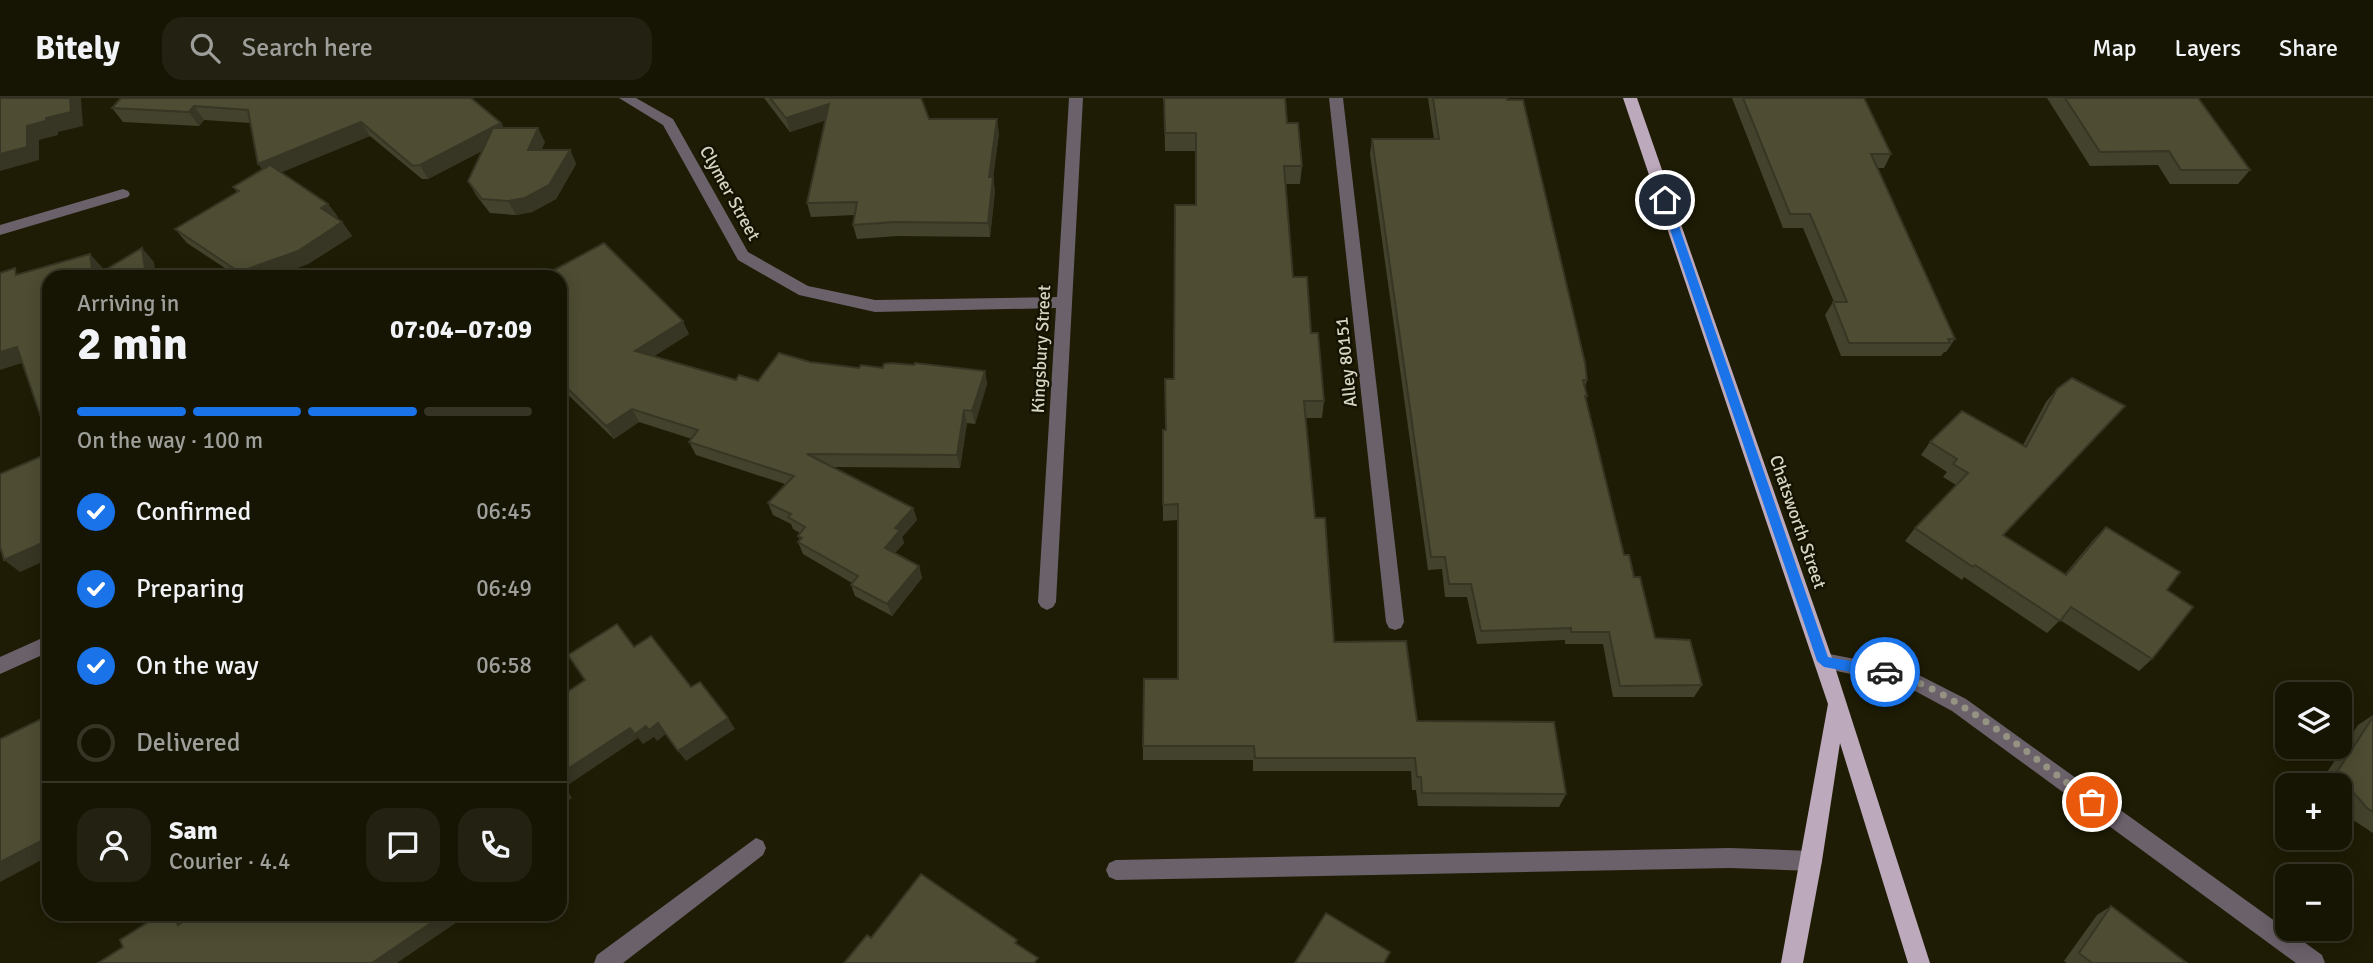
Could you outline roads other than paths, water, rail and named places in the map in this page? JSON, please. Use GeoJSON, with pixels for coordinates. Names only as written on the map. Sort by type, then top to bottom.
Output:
{"type":"FeatureCollection","features":[{"type":"Feature","properties":{"kind":"main road","name":"Chatsworth Street"},"geometry":{"type":"LineString","coordinates":[[1630,98],[1824,661],[1919,963]]}},
{"type":"Feature","properties":{"kind":"main road"},"geometry":{"type":"LineString","coordinates":[[1792,963],[1812,862],[1836,704]]}},
{"type":"Feature","properties":{"kind":"street","name":"Clymer Street"},"geometry":{"type":"LineString","coordinates":[[626,98],[668,122],[743,256],[804,291],[875,306],[1063,302]]}},
{"type":"Feature","properties":{"kind":"street","name":"Kingsbury Street"},"geometry":{"type":"LineString","coordinates":[[1047,602],[1076,98]]}},
{"type":"Feature","properties":{"kind":"street","name":"Alley 80151"},"geometry":{"type":"LineString","coordinates":[[1336,98],[1395,622]]}},
{"type":"Feature","properties":{"kind":"street"},"geometry":{"type":"LineString","coordinates":[[0,230],[123,194]]}},
{"type":"Feature","properties":{"kind":"street"},"geometry":{"type":"LineString","coordinates":[[0,666],[42,646]]}},
{"type":"Feature","properties":{"kind":"street"},"geometry":{"type":"LineString","coordinates":[[1824,661],[1907,677],[1959,705],[2314,963]]}},
{"type":"Feature","properties":{"kind":"street"},"geometry":{"type":"LineString","coordinates":[[605,963],[757,848]]}},
{"type":"Feature","properties":{"kind":"street"},"geometry":{"type":"LineString","coordinates":[[1116,870],[1730,858],[1812,862]]}}]}
